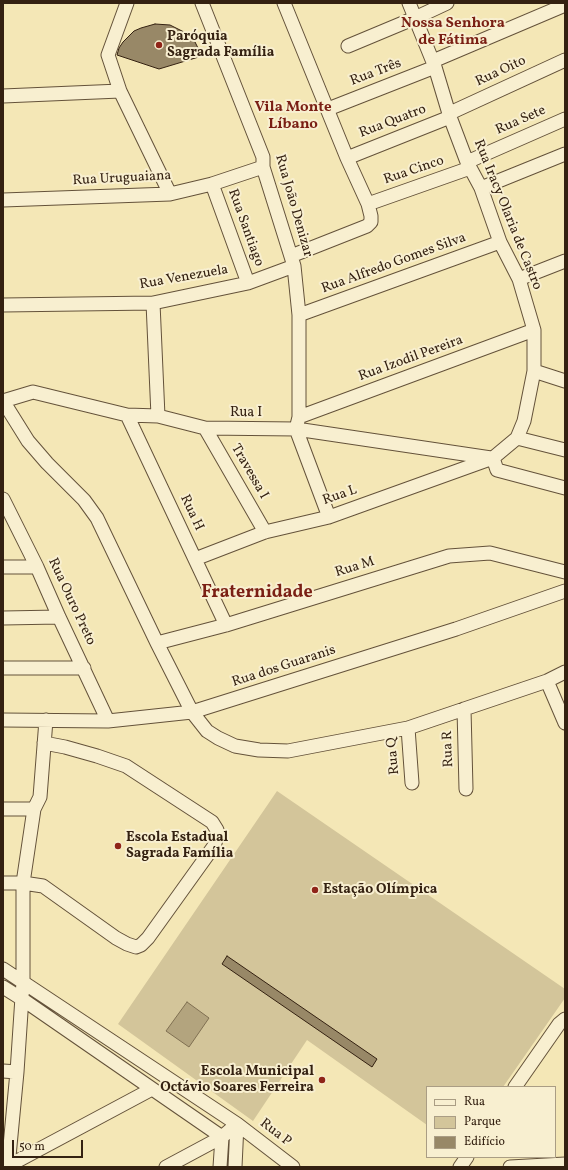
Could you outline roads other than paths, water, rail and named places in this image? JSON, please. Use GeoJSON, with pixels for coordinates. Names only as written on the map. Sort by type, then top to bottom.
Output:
{"type":"FeatureCollection","features":[{"type":"Feature","properties":{"kind":"street"},"geometry":{"type":"LineString","coordinates":[[127,3],[108,55],[120,91],[170,194]]}},
{"type":"Feature","properties":{"kind":"street","name":"Rua João Denizar"},"geometry":{"type":"LineString","coordinates":[[202,3],[263,157],[263,167],[292,261],[299,315],[297,423]]}},
{"type":"Feature","properties":{"kind":"street"},"geometry":{"type":"LineString","coordinates":[[284,3],[347,158],[368,204]]}},
{"type":"Feature","properties":{"kind":"street","name":"Rua Iracy Olaria de Castro"},"geometry":{"type":"LineString","coordinates":[[409,3],[434,64],[450,115],[469,165],[481,188],[500,242],[519,279],[534,330],[534,372],[524,421],[517,438],[493,458]]}},
{"type":"Feature","properties":{"kind":"street"},"geometry":{"type":"LineString","coordinates":[[348,46],[447,3]]}},
{"type":"Feature","properties":{"kind":"street","name":"Rua Três"},"geometry":{"type":"LineString","coordinates":[[328,109],[434,64],[565,5]]}},
{"type":"Feature","properties":{"kind":"street","name":"Rua Oito"},"geometry":{"type":"LineString","coordinates":[[450,115],[565,60]]}},
{"type":"Feature","properties":{"kind":"street"},"geometry":{"type":"LineString","coordinates":[[3,96],[120,91]]}},
{"type":"Feature","properties":{"kind":"street","name":"Rua Quatro"},"geometry":{"type":"LineString","coordinates":[[347,158],[450,115]]}},
{"type":"Feature","properties":{"kind":"street","name":"Rua Sete"},"geometry":{"type":"LineString","coordinates":[[469,165],[565,119]]}},
{"type":"Feature","properties":{"kind":"street"},"geometry":{"type":"LineString","coordinates":[[481,188],[565,154]]}},
{"type":"Feature","properties":{"kind":"street","name":"Rua Cinco"},"geometry":{"type":"LineString","coordinates":[[368,204],[469,165]]}},
{"type":"Feature","properties":{"kind":"street","name":"Rua Uruguaiana"},"geometry":{"type":"LineString","coordinates":[[3,200],[170,194],[212,184],[263,167]]}},
{"type":"Feature","properties":{"kind":"street","name":"Rua Santiago"},"geometry":{"type":"LineString","coordinates":[[212,184],[248,284]]}},
{"type":"Feature","properties":{"kind":"street","name":"Rua Venezuela"},"geometry":{"type":"LineString","coordinates":[[3,306],[153,302],[248,284],[292,261],[367,226],[370,222],[371,216],[368,204]]}},
{"type":"Feature","properties":{"kind":"street","name":"Rua Alfredo Gomes Silva"},"geometry":{"type":"LineString","coordinates":[[299,315],[500,242]]}},
{"type":"Feature","properties":{"kind":"street"},"geometry":{"type":"LineString","coordinates":[[519,279],[565,261]]}},
{"type":"Feature","properties":{"kind":"street"},"geometry":{"type":"LineString","coordinates":[[153,302],[158,416]]}},
{"type":"Feature","properties":{"kind":"street","name":"Rua Izodil Pereira"},"geometry":{"type":"LineString","coordinates":[[297,423],[534,330]]}},
{"type":"Feature","properties":{"kind":"street"},"geometry":{"type":"LineString","coordinates":[[534,372],[565,381]]}},
{"type":"Feature","properties":{"kind":"street"},"geometry":{"type":"LineString","coordinates":[[552,377],[565,372]]}},
{"type":"Feature","properties":{"kind":"street","name":"Rua I"},"geometry":{"type":"LineString","coordinates":[[3,401],[33,392],[127,415],[158,416],[205,428],[297,423],[493,458]]}},
{"type":"Feature","properties":{"kind":"street"},"geometry":{"type":"LineString","coordinates":[[3,401],[28,441],[47,463],[84,500],[97,518],[192,712],[207,730],[218,738],[234,746],[259,750],[288,750],[408,728],[547,681],[565,672]]}},
{"type":"Feature","properties":{"kind":"street","name":"Rua H"},"geometry":{"type":"LineString","coordinates":[[127,415],[226,624]]}},
{"type":"Feature","properties":{"kind":"street"},"geometry":{"type":"LineString","coordinates":[[297,423],[329,517]]}},
{"type":"Feature","properties":{"kind":"street","name":"Travessa I"},"geometry":{"type":"LineString","coordinates":[[205,428],[265,532]]}},
{"type":"Feature","properties":{"kind":"street"},"geometry":{"type":"LineString","coordinates":[[517,438],[565,450]]}},
{"type":"Feature","properties":{"kind":"street"},"geometry":{"type":"LineString","coordinates":[[493,458],[497,470],[565,488]]}},
{"type":"Feature","properties":{"kind":"street","name":"Rua L"},"geometry":{"type":"LineString","coordinates":[[195,559],[265,532],[329,517],[493,458]]}},
{"type":"Feature","properties":{"kind":"street","name":"Rua Ouro Preto"},"geometry":{"type":"LineString","coordinates":[[3,499],[9,523],[37,567],[108,721]]}},
{"type":"Feature","properties":{"kind":"street","name":"Rua M"},"geometry":{"type":"LineString","coordinates":[[157,643],[226,624],[449,556],[490,553],[565,572]]}},
{"type":"Feature","properties":{"kind":"street"},"geometry":{"type":"LineString","coordinates":[[3,567],[37,567]]}},
{"type":"Feature","properties":{"kind":"street","name":"Rua dos Guaranis"},"geometry":{"type":"LineString","coordinates":[[3,720],[108,721],[192,712],[456,629],[565,591]]}},
{"type":"Feature","properties":{"kind":"street"},"geometry":{"type":"LineString","coordinates":[[3,618],[59,617]]}},
{"type":"Feature","properties":{"kind":"street"},"geometry":{"type":"LineString","coordinates":[[3,668],[84,668]]}},
{"type":"Feature","properties":{"kind":"street"},"geometry":{"type":"LineString","coordinates":[[547,681],[565,723]]}},
{"type":"Feature","properties":{"kind":"street","name":"Rua R"},"geometry":{"type":"LineString","coordinates":[[464,709],[466,789]]}},
{"type":"Feature","properties":{"kind":"street"},"geometry":{"type":"LineString","coordinates":[[7,1167],[17,1072],[23,982],[23,883],[34,809],[40,797],[46,720]]}},
{"type":"Feature","properties":{"kind":"street","name":"Rua Q"},"geometry":{"type":"LineString","coordinates":[[408,728],[412,783]]}},
{"type":"Feature","properties":{"kind":"street"},"geometry":{"type":"LineString","coordinates":[[3,883],[23,883],[43,886],[116,938],[127,944],[136,946],[141,945],[148,938],[214,846],[216,840],[217,830],[212,822],[126,766],[84,752],[44,743]]}},
{"type":"Feature","properties":{"kind":"street"},"geometry":{"type":"LineString","coordinates":[[3,809],[34,809]]}},
{"type":"Feature","properties":{"kind":"street","name":"Rua P"},"geometry":{"type":"LineString","coordinates":[[3,970],[237,1124],[293,1167]]}},
{"type":"Feature","properties":{"kind":"street"},"geometry":{"type":"LineString","coordinates":[[3,987],[222,1137]]}},
{"type":"Feature","properties":{"kind":"street"},"geometry":{"type":"LineString","coordinates":[[517,1086],[559,1024],[565,1019]]}},
{"type":"Feature","properties":{"kind":"street"},"geometry":{"type":"LineString","coordinates":[[3,1071],[17,1072]]}},
{"type":"Feature","properties":{"kind":"street"},"geometry":{"type":"LineString","coordinates":[[7,1167],[152,1088]]}},
{"type":"Feature","properties":{"kind":"street"},"geometry":{"type":"LineString","coordinates":[[166,1167],[222,1137],[237,1124]]}},
{"type":"Feature","properties":{"kind":"street"},"geometry":{"type":"LineString","coordinates":[[235,1167],[237,1124]]}},
{"type":"Feature","properties":{"kind":"street"},"geometry":{"type":"LineString","coordinates":[[220,1167],[222,1137]]}},
{"type":"Feature","properties":{"kind":"street"},"geometry":{"type":"LineString","coordinates":[[460,1167],[466,1158]]}},
{"type":"Feature","properties":{"kind":"street"},"geometry":{"type":"LineString","coordinates":[[510,1167],[565,1164]]}},
{"type":"Feature","properties":{"kind":"place","name":"Paróquia Sagrada Família"},"geometry":{"type":"Point","coordinates":[159,45]}},
{"type":"Feature","properties":{"kind":"place","name":"Escola Estadual Sagrada Família"},"geometry":{"type":"Point","coordinates":[118,846]}},
{"type":"Feature","properties":{"kind":"place","name":"Estação Olímpica"},"geometry":{"type":"Point","coordinates":[315,890]}},
{"type":"Feature","properties":{"kind":"place","name":"Escola Municipal Octávio Soares Ferreira"},"geometry":{"type":"Point","coordinates":[322,1080]}},
{"type":"Feature","properties":{"kind":"district","name":"Nossa Senhora de Fátima"},"geometry":{"type":"Point","coordinates":[453,32]}},
{"type":"Feature","properties":{"kind":"district","name":"Vila Monte Líbano"},"geometry":{"type":"Point","coordinates":[293,116]}},
{"type":"Feature","properties":{"kind":"district","name":"Fraternidade"},"geometry":{"type":"Point","coordinates":[257,594]}}]}
